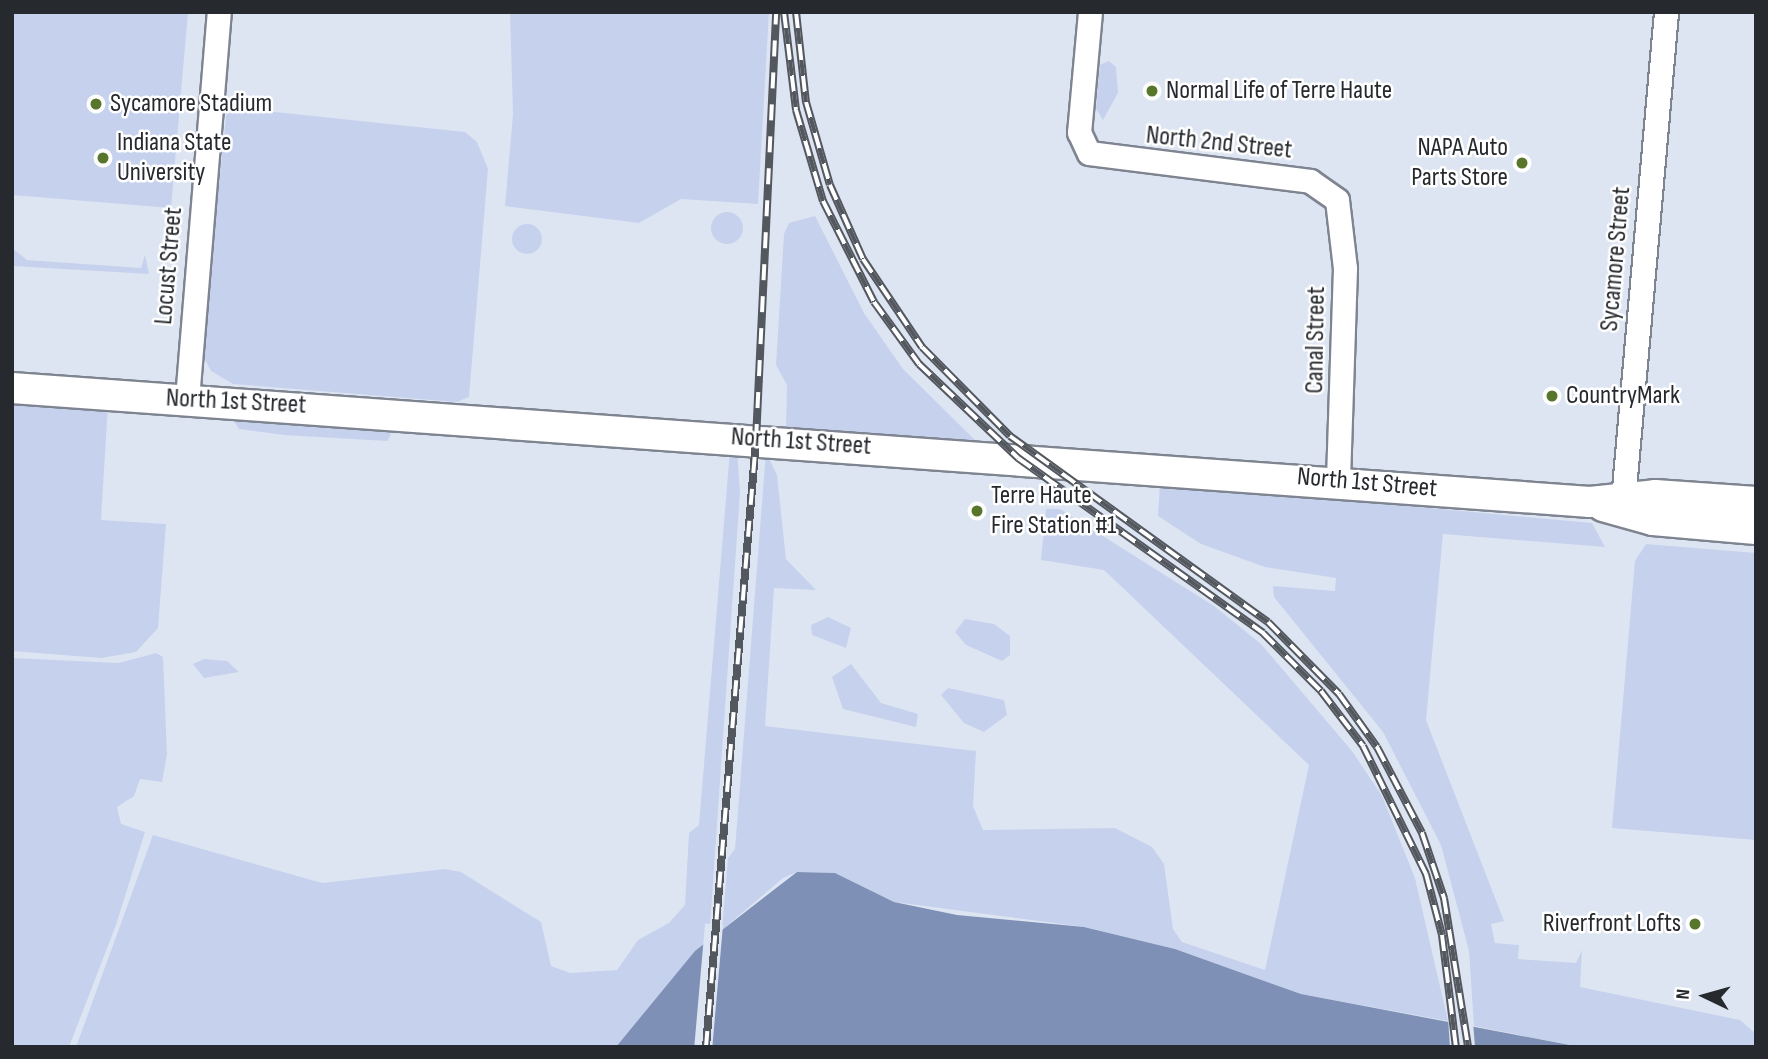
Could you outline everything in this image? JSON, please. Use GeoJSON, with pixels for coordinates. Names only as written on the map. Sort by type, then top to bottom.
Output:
{"type":"FeatureCollection","features":[{"type":"Feature","properties":{"kind":"main road","name":"North 1st Street"},"geometry":{"type":"LineString","coordinates":[[12,388],[1338,480],[1623,505],[1756,502]]}},
{"type":"Feature","properties":{"kind":"main road","name":"North 1st Street"},"geometry":{"type":"LineString","coordinates":[[1623,505],[1654,520],[1756,529]]}},
{"type":"Feature","properties":{"kind":"street","name":"Locust Street"},"geometry":{"type":"LineString","coordinates":[[187,399],[219,12]]}},
{"type":"Feature","properties":{"kind":"street","name":"North 2nd Street"},"geometry":{"type":"LineString","coordinates":[[1090,12],[1079,132],[1089,153],[1310,181],[1337,201]]}},
{"type":"Feature","properties":{"kind":"street","name":"Sycamore Street"},"geometry":{"type":"LineString","coordinates":[[1623,505],[1666,12]]}},
{"type":"Feature","properties":{"kind":"street","name":"Canal Street"},"geometry":{"type":"LineString","coordinates":[[1337,201],[1345,268],[1338,480]]}},
{"type":"Feature","properties":{"kind":"shaded area","name":"Sycamore Stadium"},"geometry":{"type":"Polygon","coordinates":[[[12,12],[188,12],[171,208],[12,195],[12,12]]]}},
{"type":"Feature","properties":{"kind":"shaded area"},"geometry":{"type":"Polygon","coordinates":[[[510,12],[769,12],[758,204],[681,199],[639,223],[505,206],[513,114],[510,12]]]}},
{"type":"Feature","properties":{"kind":"shaded area"},"geometry":{"type":"Polygon","coordinates":[[[1109,61],[1116,67],[1118,93],[1103,120],[1096,109],[1100,65],[1109,61]]]}},
{"type":"Feature","properties":{"kind":"shaded area"},"geometry":{"type":"Polygon","coordinates":[[[227,107],[465,132],[477,142],[488,169],[469,397],[457,402],[233,384],[211,371],[202,354],[227,107]]]}},
{"type":"Feature","properties":{"kind":"shaded area"},"geometry":{"type":"Polygon","coordinates":[[[727,212],[738,217],[743,228],[738,239],[727,244],[716,239],[711,228],[716,217],[727,212]]]}},
{"type":"Feature","properties":{"kind":"shaded area"},"geometry":{"type":"Polygon","coordinates":[[[815,216],[864,313],[903,369],[978,443],[786,430],[787,385],[776,365],[784,234],[789,223],[815,216]]]}},
{"type":"Feature","properties":{"kind":"shaded area"},"geometry":{"type":"Polygon","coordinates":[[[527,224],[538,228],[542,239],[538,250],[527,254],[516,250],[512,239],[516,228],[527,224]]]}},
{"type":"Feature","properties":{"kind":"shaded area"},"geometry":{"type":"Polygon","coordinates":[[[12,248],[27,260],[141,268],[145,255],[149,274],[12,266],[12,248]]]}},
{"type":"Feature","properties":{"kind":"shaded area"},"geometry":{"type":"Polygon","coordinates":[[[12,398],[108,405],[101,520],[166,524],[158,628],[136,652],[101,658],[12,651],[12,398]]]}},
{"type":"Feature","properties":{"kind":"shaded area"},"geometry":{"type":"Polygon","coordinates":[[[232,418],[386,429],[391,435],[387,441],[284,435],[239,429],[232,418]]]}},
{"type":"Feature","properties":{"kind":"shaded area"},"geometry":{"type":"Polygon","coordinates":[[[730,450],[737,450],[740,492],[709,940],[616,1047],[76,1047],[153,835],[322,883],[445,869],[461,872],[541,922],[551,966],[570,973],[617,970],[638,940],[669,923],[685,905],[689,833],[699,825],[730,450]]]}},
{"type":"Feature","properties":{"kind":"shaded area"},"geometry":{"type":"Polygon","coordinates":[[[766,452],[777,475],[786,559],[816,590],[774,588],[765,726],[976,751],[973,806],[983,830],[1115,828],[1152,847],[1164,864],[1173,929],[1182,942],[1265,970],[1309,765],[1104,570],[1041,560],[1046,509],[1060,509],[1214,606],[1261,644],[1352,751],[1382,796],[1415,878],[1448,1021],[1301,994],[1175,949],[1085,927],[894,902],[835,873],[797,872],[783,878],[722,930],[728,858],[735,849],[766,452]]]}},
{"type":"Feature","properties":{"kind":"shaded area"},"geometry":{"type":"Polygon","coordinates":[[[1160,483],[1592,523],[1605,547],[1443,534],[1426,720],[1504,921],[1491,924],[1495,943],[1519,945],[1518,959],[1576,963],[1582,950],[1580,987],[1740,1020],[1756,1034],[1756,1047],[1580,1047],[1474,1026],[1469,951],[1441,845],[1383,732],[1274,597],[1273,586],[1335,591],[1336,578],[1265,567],[1201,544],[1158,516],[1160,483]]]}},
{"type":"Feature","properties":{"kind":"shaded area"},"geometry":{"type":"Polygon","coordinates":[[[1646,544],[1756,553],[1756,840],[1612,828],[1635,561],[1646,544]]]}},
{"type":"Feature","properties":{"kind":"shaded area"},"geometry":{"type":"Polygon","coordinates":[[[828,617],[851,628],[846,648],[812,635],[811,625],[828,617]]]}},
{"type":"Feature","properties":{"kind":"shaded area"},"geometry":{"type":"Polygon","coordinates":[[[965,619],[994,624],[1010,636],[1010,655],[1002,661],[966,645],[955,632],[965,619]]]}},
{"type":"Feature","properties":{"kind":"shaded area"},"geometry":{"type":"Polygon","coordinates":[[[156,653],[163,657],[167,754],[162,782],[140,779],[134,796],[117,807],[121,824],[145,832],[116,925],[69,1047],[12,1047],[12,658],[119,663],[156,653]]]}},
{"type":"Feature","properties":{"kind":"shaded area"},"geometry":{"type":"Polygon","coordinates":[[[204,659],[227,661],[239,672],[204,678],[193,664],[204,659]]]}},
{"type":"Feature","properties":{"kind":"shaded area"},"geometry":{"type":"Polygon","coordinates":[[[851,664],[881,703],[918,714],[916,727],[843,709],[832,677],[851,664]]]}},
{"type":"Feature","properties":{"kind":"shaded area"},"geometry":{"type":"Polygon","coordinates":[[[948,688],[1004,700],[1007,715],[984,732],[964,723],[941,695],[948,688]]]}},
{"type":"Feature","properties":{"kind":"shaded area"},"geometry":{"type":"Polygon","coordinates":[[[797,872],[835,873],[894,902],[957,915],[1084,927],[1175,949],[1301,994],[1580,1047],[616,1047],[695,951],[797,872]]]}},
{"type":"Feature","properties":{"kind":"pier"},"geometry":{"type":"Polygon","coordinates":[[[705,923],[723,925],[712,1047],[694,1045],[705,923]]]}},
{"type":"Feature","properties":{"kind":"pier"},"geometry":{"type":"Polygon","coordinates":[[[1448,1018],[1473,1022],[1475,1047],[1450,1047],[1448,1018]]]}},
{"type":"Feature","properties":{"kind":"railway"},"geometry":{"type":"LineString","coordinates":[[706,1047],[756,440],[776,12]]}},
{"type":"Feature","properties":{"kind":"railway"},"geometry":{"type":"LineString","coordinates":[[784,12],[796,110],[823,201],[874,302],[919,364],[1018,458],[1263,633],[1321,691],[1363,746],[1426,874],[1442,935],[1456,1047]]}},
{"type":"Feature","properties":{"kind":"railway"},"geometry":{"type":"LineString","coordinates":[[796,12],[806,102],[830,185],[863,259],[922,347],[1010,436],[1268,622],[1339,694],[1377,747],[1422,833],[1444,898],[1468,1047]]}},
{"type":"Feature","properties":{"kind":"place","name":"Normal Life of Terre Haute"},"geometry":{"type":"Point","coordinates":[1152,91]}},
{"type":"Feature","properties":{"kind":"place","name":"Sycamore Stadium"},"geometry":{"type":"Point","coordinates":[96,104]}},
{"type":"Feature","properties":{"kind":"place","name":"Indiana State University"},"geometry":{"type":"Point","coordinates":[103,158]}},
{"type":"Feature","properties":{"kind":"place","name":"NAPA Auto Parts Store"},"geometry":{"type":"Point","coordinates":[1522,163]}},
{"type":"Feature","properties":{"kind":"place","name":"CountryMark"},"geometry":{"type":"Point","coordinates":[1552,396]}},
{"type":"Feature","properties":{"kind":"place","name":"Terre Haute Fire Station #1"},"geometry":{"type":"Point","coordinates":[977,511]}},
{"type":"Feature","properties":{"kind":"place","name":"Riverfront Lofts"},"geometry":{"type":"Point","coordinates":[1695,924]}}]}
